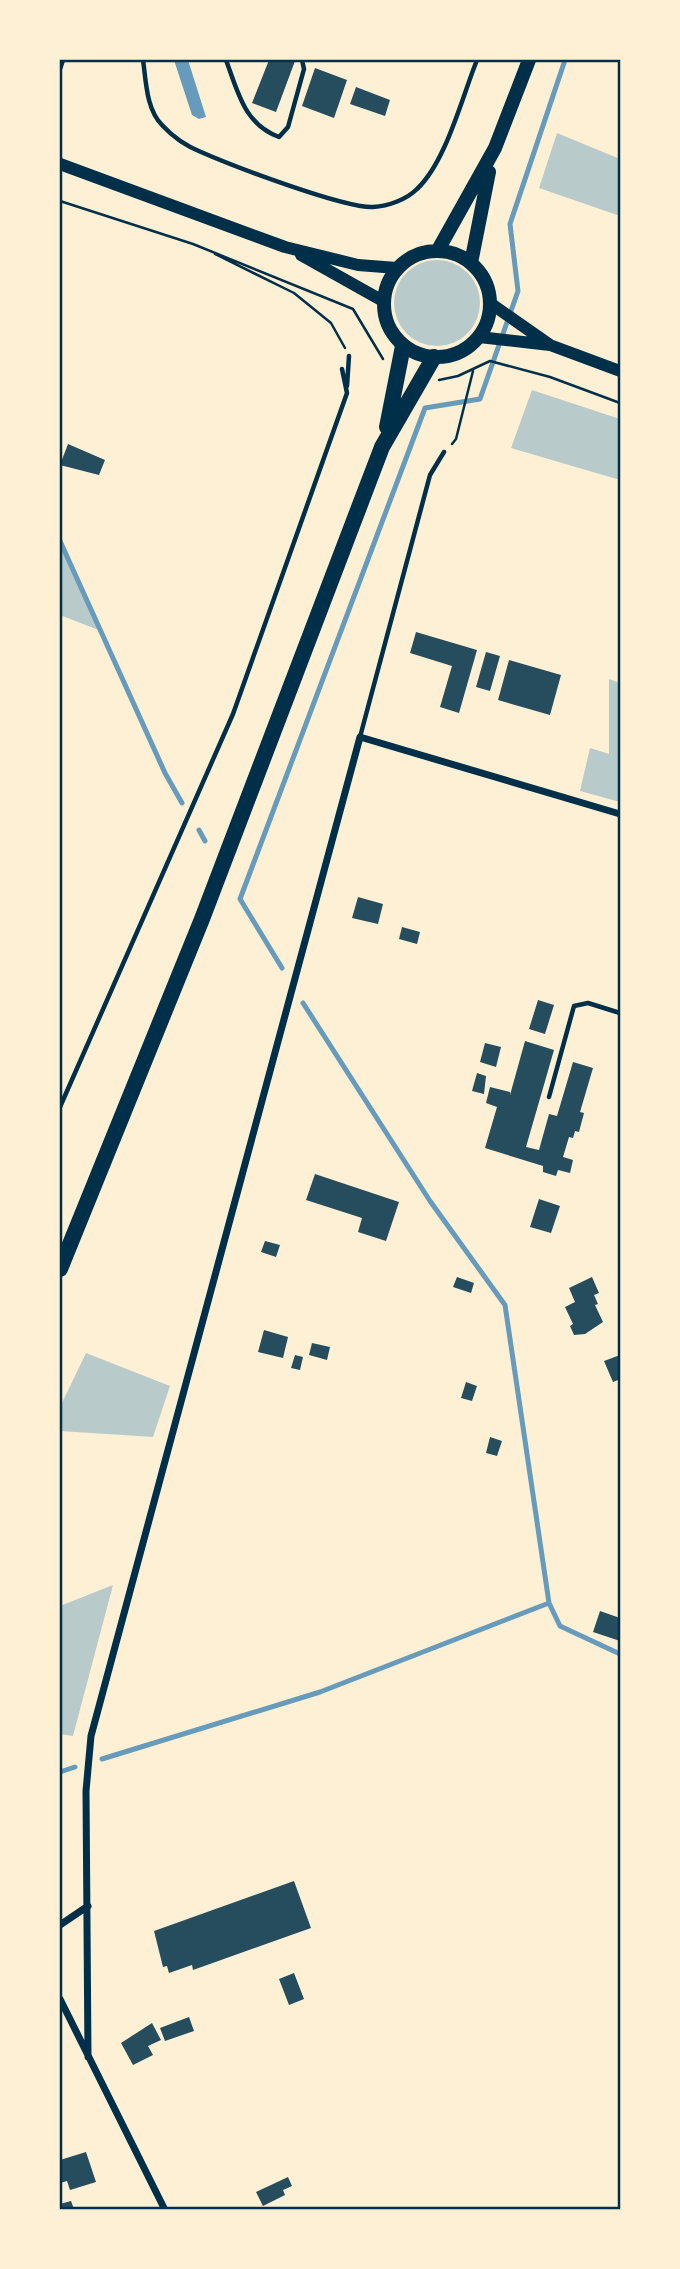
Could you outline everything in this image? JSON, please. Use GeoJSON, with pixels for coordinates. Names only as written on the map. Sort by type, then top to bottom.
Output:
{"type":"FeatureCollection","features":[{"type":"Feature","properties":{"kind":"highway"},"geometry":{"type":"LineString","coordinates":[[60,1269],[202,919],[382,447],[400,373],[403,346]]}},
{"type":"Feature","properties":{"kind":"highway"},"geometry":{"type":"LineString","coordinates":[[382,447],[420,378],[435,358]]}},
{"type":"Feature","properties":{"kind":"main road"},"geometry":{"type":"LineString","coordinates":[[471,263],[476,225],[495,148],[529,60]]}},
{"type":"Feature","properties":{"kind":"main road"},"geometry":{"type":"LineString","coordinates":[[438,250],[495,148]]}},
{"type":"Feature","properties":{"kind":"main road"},"geometry":{"type":"LineString","coordinates":[[60,164],[285,247],[358,265],[397,268]]}},
{"type":"Feature","properties":{"kind":"main road"},"geometry":{"type":"LineString","coordinates":[[285,247],[383,301]]}},
{"type":"Feature","properties":{"kind":"main road"},"geometry":{"type":"LineString","coordinates":[[438,250],[455,254],[471,263],[488,288],[490,303],[487,321],[478,337],[458,352],[435,358],[418,354],[403,346],[392,333],[385,318],[383,301],[387,283],[397,268],[423,252],[438,250]]}},
{"type":"Feature","properties":{"kind":"main road"},"geometry":{"type":"LineString","coordinates":[[490,303],[550,345],[621,372]]}},
{"type":"Feature","properties":{"kind":"main road"},"geometry":{"type":"LineString","coordinates":[[478,337],[550,345]]}},
{"type":"Feature","properties":{"kind":"street"},"geometry":{"type":"LineString","coordinates":[[88,2057],[86,1791],[91,1736],[360,737],[621,814]]}},
{"type":"Feature","properties":{"kind":"street"},"geometry":{"type":"LineString","coordinates":[[60,1925],[88,1906]]}},
{"type":"Feature","properties":{"kind":"street"},"geometry":{"type":"LineString","coordinates":[[60,1999],[165,2210]]}},
{"type":"Feature","properties":{"kind":"lane"},"geometry":{"type":"LineString","coordinates":[[60,69],[63,60]]}},
{"type":"Feature","properties":{"kind":"lane"},"geometry":{"type":"LineString","coordinates":[[143,60],[149,99],[159,122],[177,139],[200,152],[345,202],[373,207],[397,202],[416,190],[432,170],[477,60]]}},
{"type":"Feature","properties":{"kind":"lane"},"geometry":{"type":"LineString","coordinates":[[226,60],[252,121],[263,131],[279,137],[288,127],[304,69],[302,60]]}},
{"type":"Feature","properties":{"kind":"lane"},"geometry":{"type":"LineString","coordinates":[[60,1107],[233,713],[347,393],[349,356]]}},
{"type":"Feature","properties":{"kind":"lane"},"geometry":{"type":"LineString","coordinates":[[342,369],[347,393]]}},
{"type":"Feature","properties":{"kind":"lane"},"geometry":{"type":"LineString","coordinates":[[360,737],[430,475],[444,452]]}},
{"type":"Feature","properties":{"kind":"lane"},"geometry":{"type":"LineString","coordinates":[[548,1097],[574,1006],[588,1003],[621,1013]]}},
{"type":"Feature","properties":{"kind":"path"},"geometry":{"type":"LineString","coordinates":[[60,201],[193,244],[353,309],[360,318],[370,342],[391,370],[400,373]]}},
{"type":"Feature","properties":{"kind":"path"},"geometry":{"type":"LineString","coordinates":[[193,244],[294,293],[331,323],[349,356]]}},
{"type":"Feature","properties":{"kind":"path"},"geometry":{"type":"LineString","coordinates":[[420,378],[446,379],[490,361],[550,377],[621,403]]}},
{"type":"Feature","properties":{"kind":"path"},"geometry":{"type":"LineString","coordinates":[[444,452],[456,439],[473,370]]}},
{"type":"Feature","properties":{"kind":"shaded area"},"geometry":{"type":"Polygon","coordinates":[[[557,133],[620,159],[620,216],[539,188],[557,133]]]}},
{"type":"Feature","properties":{"kind":"shaded area"},"geometry":{"type":"Polygon","coordinates":[[[437,260],[461,267],[473,279],[480,303],[473,327],[461,339],[437,346],[413,339],[401,327],[394,303],[401,279],[413,267],[437,260]]]}},
{"type":"Feature","properties":{"kind":"shaded area"},"geometry":{"type":"Polygon","coordinates":[[[532,390],[620,419],[620,480],[511,448],[532,390]]]}},
{"type":"Feature","properties":{"kind":"shaded area"},"geometry":{"type":"Polygon","coordinates":[[[60,541],[101,631],[60,615],[60,541]]]}},
{"type":"Feature","properties":{"kind":"shaded area"},"geometry":{"type":"Polygon","coordinates":[[[609,679],[620,683],[620,802],[580,791],[590,748],[609,754],[609,679]]]}},
{"type":"Feature","properties":{"kind":"shaded area"},"geometry":{"type":"Polygon","coordinates":[[[86,1353],[170,1386],[153,1437],[60,1431],[60,1407],[86,1353]]]}},
{"type":"Feature","properties":{"kind":"shaded area"},"geometry":{"type":"Polygon","coordinates":[[[113,1585],[73,1736],[60,1734],[60,1606],[113,1585]]]}},
{"type":"Feature","properties":{"kind":"water"},"geometry":{"type":"Polygon","coordinates":[[[174,60],[188,60],[206,117],[199,119],[192,115],[174,60]]]}},
{"type":"Feature","properties":{"kind":"building"},"geometry":{"type":"Polygon","coordinates":[[[269,60],[295,61],[276,112],[252,103],[269,60]]]}},
{"type":"Feature","properties":{"kind":"building"},"geometry":{"type":"Polygon","coordinates":[[[315,68],[347,80],[334,118],[302,106],[315,68]]]}},
{"type":"Feature","properties":{"kind":"building"},"geometry":{"type":"Polygon","coordinates":[[[356,87],[390,100],[385,116],[350,104],[356,87]]]}},
{"type":"Feature","properties":{"kind":"building"},"geometry":{"type":"Polygon","coordinates":[[[68,444],[105,460],[99,475],[60,465],[68,444]]]}},
{"type":"Feature","properties":{"kind":"building"},"geometry":{"type":"Polygon","coordinates":[[[416,632],[477,650],[459,713],[440,707],[452,666],[410,653],[416,632]]]}},
{"type":"Feature","properties":{"kind":"building"},"geometry":{"type":"Polygon","coordinates":[[[486,652],[500,656],[490,691],[476,687],[486,652]]]}},
{"type":"Feature","properties":{"kind":"building"},"geometry":{"type":"Polygon","coordinates":[[[509,660],[561,675],[550,715],[498,700],[509,660]]]}},
{"type":"Feature","properties":{"kind":"building"},"geometry":{"type":"Polygon","coordinates":[[[358,897],[383,904],[378,924],[352,918],[358,897]]]}},
{"type":"Feature","properties":{"kind":"building"},"geometry":{"type":"Polygon","coordinates":[[[402,927],[420,932],[417,944],[399,939],[402,927]]]}},
{"type":"Feature","properties":{"kind":"building"},"geometry":{"type":"Polygon","coordinates":[[[538,1000],[554,1005],[545,1034],[529,1029],[538,1000]]]}},
{"type":"Feature","properties":{"kind":"building"},"geometry":{"type":"Polygon","coordinates":[[[525,1041],[554,1050],[526,1147],[539,1150],[549,1114],[557,1116],[573,1062],[593,1068],[580,1112],[584,1113],[579,1132],[575,1131],[573,1138],[569,1137],[563,1157],[573,1160],[570,1173],[558,1170],[556,1176],[543,1172],[543,1166],[485,1148],[497,1107],[486,1103],[490,1087],[510,1092],[510,1095],[525,1041]]]}},
{"type":"Feature","properties":{"kind":"building"},"geometry":{"type":"Polygon","coordinates":[[[485,1043],[501,1047],[496,1067],[480,1062],[485,1043]]]}},
{"type":"Feature","properties":{"kind":"building"},"geometry":{"type":"Polygon","coordinates":[[[477,1073],[486,1076],[484,1094],[472,1091],[477,1073]]]}},
{"type":"Feature","properties":{"kind":"building"},"geometry":{"type":"Polygon","coordinates":[[[315,1174],[399,1202],[386,1241],[358,1232],[362,1218],[306,1200],[315,1174]]]}},
{"type":"Feature","properties":{"kind":"building"},"geometry":{"type":"Polygon","coordinates":[[[539,1199],[560,1206],[551,1233],[530,1227],[539,1199]]]}},
{"type":"Feature","properties":{"kind":"building"},"geometry":{"type":"Polygon","coordinates":[[[265,1241],[280,1245],[276,1257],[261,1252],[265,1241]]]}},
{"type":"Feature","properties":{"kind":"building"},"geometry":{"type":"Polygon","coordinates":[[[457,1277],[474,1283],[471,1293],[453,1287],[457,1277]]]}},
{"type":"Feature","properties":{"kind":"building"},"geometry":{"type":"Polygon","coordinates":[[[592,1277],[599,1293],[594,1295],[598,1304],[595,1305],[603,1322],[585,1334],[574,1335],[570,1326],[573,1324],[565,1307],[575,1302],[569,1288],[592,1277]]]}},
{"type":"Feature","properties":{"kind":"building"},"geometry":{"type":"Polygon","coordinates":[[[264,1330],[288,1337],[283,1358],[258,1352],[264,1330]]]}},
{"type":"Feature","properties":{"kind":"building"},"geometry":{"type":"Polygon","coordinates":[[[312,1343],[330,1347],[327,1360],[309,1355],[312,1343]]]}},
{"type":"Feature","properties":{"kind":"building"},"geometry":{"type":"Polygon","coordinates":[[[295,1355],[303,1357],[300,1370],[291,1368],[295,1355]]]}},
{"type":"Feature","properties":{"kind":"building"},"geometry":{"type":"Polygon","coordinates":[[[620,1355],[620,1388],[618,1380],[613,1382],[604,1361],[620,1355]]]}},
{"type":"Feature","properties":{"kind":"building"},"geometry":{"type":"Polygon","coordinates":[[[466,1382],[477,1386],[472,1401],[461,1398],[466,1382]]]}},
{"type":"Feature","properties":{"kind":"building"},"geometry":{"type":"Polygon","coordinates":[[[490,1437],[502,1441],[497,1456],[486,1453],[490,1437]]]}},
{"type":"Feature","properties":{"kind":"building"},"geometry":{"type":"Polygon","coordinates":[[[600,1611],[620,1618],[620,1641],[593,1632],[600,1611]]]}},
{"type":"Feature","properties":{"kind":"building"},"geometry":{"type":"Polygon","coordinates":[[[294,1881],[311,1928],[193,1970],[192,1965],[169,1973],[167,1966],[163,1967],[154,1931],[294,1881]]]}},
{"type":"Feature","properties":{"kind":"building"},"geometry":{"type":"Polygon","coordinates":[[[294,1973],[304,1999],[289,2005],[279,1979],[294,1973]]]}},
{"type":"Feature","properties":{"kind":"building"},"geometry":{"type":"Polygon","coordinates":[[[189,2017],[194,2031],[165,2041],[160,2028],[189,2017]]]}},
{"type":"Feature","properties":{"kind":"building"},"geometry":{"type":"Polygon","coordinates":[[[152,2023],[161,2040],[148,2046],[153,2055],[133,2065],[121,2043],[152,2023]]]}},
{"type":"Feature","properties":{"kind":"building"},"geometry":{"type":"Polygon","coordinates":[[[86,2152],[96,2182],[70,2190],[67,2181],[60,2183],[60,2160],[86,2152]]]}},
{"type":"Feature","properties":{"kind":"building"},"geometry":{"type":"Polygon","coordinates":[[[288,2177],[292,2186],[283,2190],[285,2195],[263,2206],[256,2192],[288,2177]]]}},
{"type":"Feature","properties":{"kind":"building"},"geometry":{"type":"Polygon","coordinates":[[[71,2201],[74,2209],[60,2209],[60,2204],[71,2201]]]}},
{"type":"Feature","properties":{"kind":"waterway"},"geometry":{"type":"LineString","coordinates":[[282,968],[240,899],[425,408],[480,399],[518,291],[510,224],[565,60]]}},
{"type":"Feature","properties":{"kind":"waterway"},"geometry":{"type":"LineString","coordinates":[[60,541],[165,773],[182,803]]}},
{"type":"Feature","properties":{"kind":"waterway"},"geometry":{"type":"LineString","coordinates":[[199,830],[205,841]]}},
{"type":"Feature","properties":{"kind":"waterway"},"geometry":{"type":"LineString","coordinates":[[303,1003],[430,1201],[505,1305],[549,1603],[560,1626],[620,1654]]}},
{"type":"Feature","properties":{"kind":"waterway"},"geometry":{"type":"LineString","coordinates":[[102,1759],[320,1692],[549,1603]]}},
{"type":"Feature","properties":{"kind":"waterway"},"geometry":{"type":"LineString","coordinates":[[60,1772],[75,1767]]}}]}
